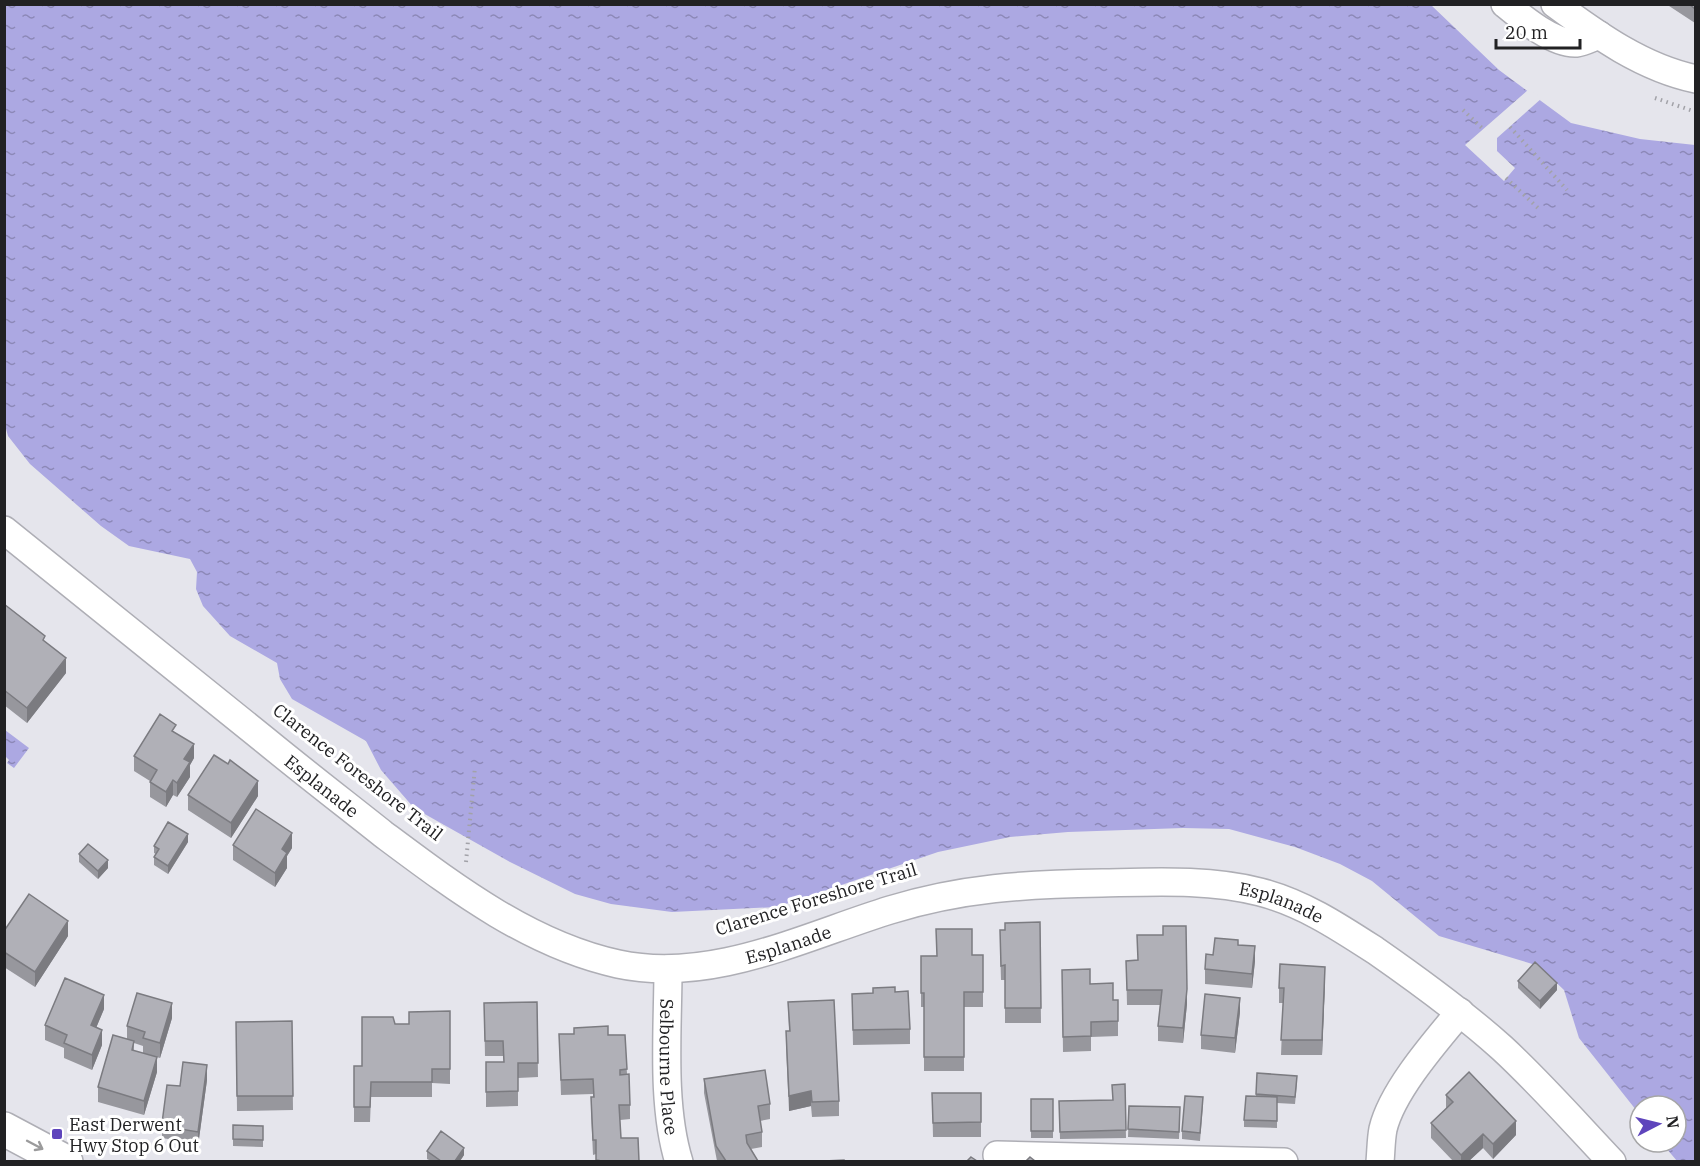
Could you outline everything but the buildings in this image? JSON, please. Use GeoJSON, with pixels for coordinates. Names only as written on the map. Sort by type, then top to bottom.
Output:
{"type":"FeatureCollection","features":[{"type":"Feature","properties":{"kind":"main road"},"geometry":{"type":"LineString","coordinates":[[4,1129],[66,1161]]}},
{"type":"Feature","properties":{"kind":"street"},"geometry":{"type":"LineString","coordinates":[[1504,4],[1527,22],[1562,41],[1576,43],[1599,35]]}},
{"type":"Feature","properties":{"kind":"street"},"geometry":{"type":"LineString","coordinates":[[1554,4],[1632,56],[1695,79]]}},
{"type":"Feature","properties":{"kind":"street","name":"Esplanade"},"geometry":{"type":"LineString","coordinates":[[4,530],[315,782],[421,862],[482,903],[550,942],[623,965],[668,969],[698,967],[725,963],[892,909],[964,891],[1036,884],[1193,883],[1257,891],[1300,906],[1352,935],[1460,1012],[1504,1050],[1612,1161]]}},
{"type":"Feature","properties":{"kind":"street","name":"Selbourne Place"},"geometry":{"type":"LineString","coordinates":[[668,969],[668,1103],[672,1139],[679,1161]]}},
{"type":"Feature","properties":{"kind":"street"},"geometry":{"type":"LineString","coordinates":[[1380,1161],[1383,1128],[1395,1100],[1415,1069],[1460,1012]]}},
{"type":"Feature","properties":{"kind":"street"},"geometry":{"type":"LineString","coordinates":[[997,1155],[1284,1161]]}},
{"type":"Feature","properties":{"kind":"path"},"geometry":{"type":"LineString","coordinates":[[1463,110],[1483,129]]}},
{"type":"Feature","properties":{"kind":"path"},"geometry":{"type":"LineString","coordinates":[[1510,127],[1567,190]]}},
{"type":"Feature","properties":{"kind":"path"},"geometry":{"type":"LineString","coordinates":[[1506,178],[1538,208]]}},
{"type":"Feature","properties":{"kind":"path"},"geometry":{"type":"LineString","coordinates":[[468,849],[475,767]]}},
{"type":"Feature","properties":{"kind":"water"},"geometry":{"type":"Polygon","coordinates":[[[5,5],[1431,5],[1499,70],[1571,123],[1640,139],[1695,145],[1695,1161],[1677,1161],[1671,1154],[1688,1154],[1688,1094],[1628,1094],[1628,1100],[1579,1038],[1564,990],[1539,966],[1439,936],[1372,881],[1340,864],[1295,847],[1229,829],[1183,828],[1068,832],[1010,837],[938,852],[777,907],[672,912],[611,904],[575,894],[510,862],[414,808],[381,770],[366,741],[292,699],[280,679],[277,663],[230,636],[203,606],[196,589],[197,572],[190,559],[129,546],[101,526],[30,464],[8,436],[5,425],[5,5]]]}},
{"type":"Feature","properties":{"kind":"water"},"geometry":{"type":"Polygon","coordinates":[[[5,730],[29,748],[14,768],[7,763],[9,760],[5,756],[5,730]]]}},
{"type":"Feature","properties":{"kind":"pier"},"geometry":{"type":"Polygon","coordinates":[[[1529,89],[1542,98],[1497,138],[1497,151],[1515,168],[1504,181],[1465,145],[1529,89]]]}},
{"type":"Feature","properties":{"kind":"place","name":"East Derwent Hwy Stop 6 Out"},"geometry":{"type":"Point","coordinates":[57,1134]}}]}
